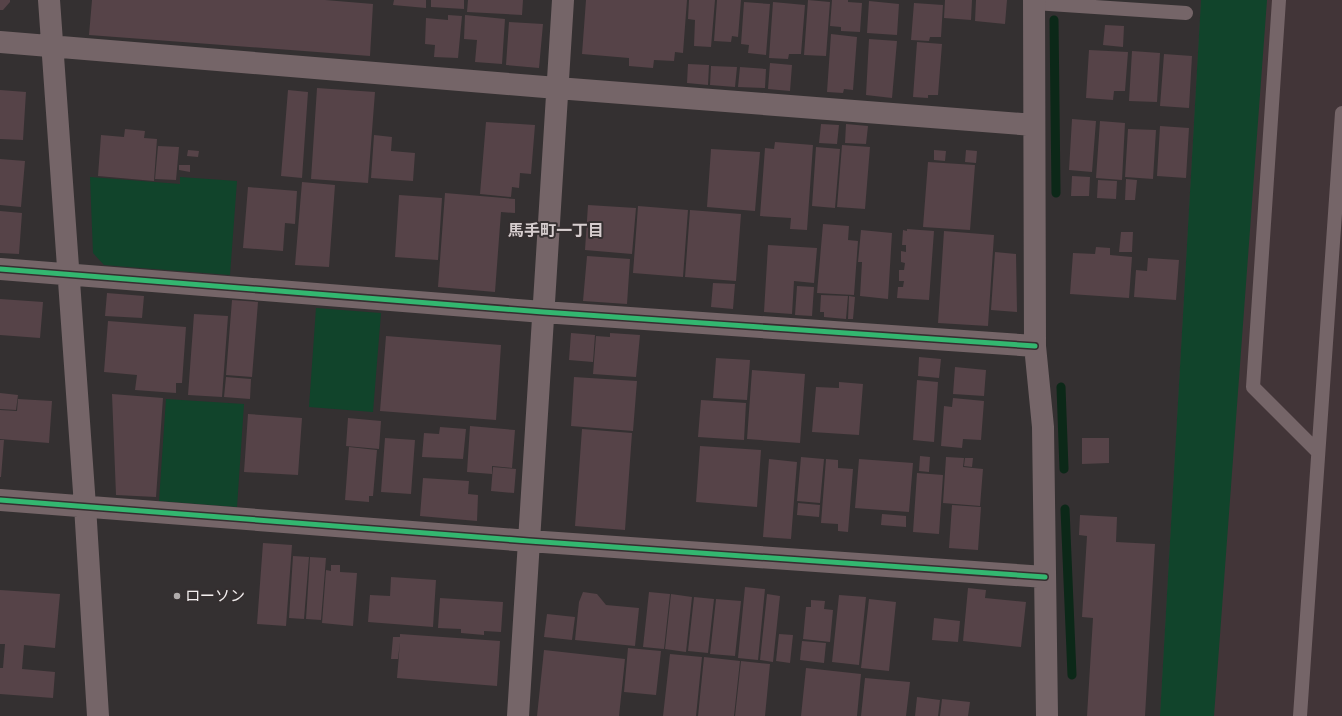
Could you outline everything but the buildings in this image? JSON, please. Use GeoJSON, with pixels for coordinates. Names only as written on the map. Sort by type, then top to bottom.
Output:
{"type":"FeatureCollection","features":[{"type":"Feature","properties":{"kind":"street"},"geometry":{"type":"LineString","coordinates":[[49,0],[85,506],[98,716]]}},
{"type":"Feature","properties":{"kind":"street"},"geometry":{"type":"LineString","coordinates":[[518,716],[563,0]]}},
{"type":"Feature","properties":{"kind":"street"},"geometry":{"type":"LineString","coordinates":[[1034,2],[1035,346],[1043,427],[1047,716]]}},
{"type":"Feature","properties":{"kind":"street"},"geometry":{"type":"LineString","coordinates":[[0,42],[557,88],[1034,125]]}},
{"type":"Feature","properties":{"kind":"street"},"geometry":{"type":"LineString","coordinates":[[0,269],[543,312],[1035,346]]}},
{"type":"Feature","properties":{"kind":"street"},"geometry":{"type":"LineString","coordinates":[[0,500],[529,541],[1045,577]]}},
{"type":"Feature","properties":{"kind":"lane"},"geometry":{"type":"LineString","coordinates":[[1279,0],[1252,387],[1318,452]]}},
{"type":"Feature","properties":{"kind":"lane"},"geometry":{"type":"LineString","coordinates":[[1034,2],[1186,13]]}},
{"type":"Feature","properties":{"kind":"lane"},"geometry":{"type":"LineString","coordinates":[[1300,716],[1342,113]]}},
{"type":"Feature","properties":{"kind":"shaded area"},"geometry":{"type":"Polygon","coordinates":[[[1201,0],[1342,0],[1342,716],[1160,716],[1201,0]]]}},
{"type":"Feature","properties":{"kind":"green space"},"geometry":{"type":"Polygon","coordinates":[[[1201,0],[1267,0],[1214,716],[1160,716],[1201,0]]]}},
{"type":"Feature","properties":{"kind":"green space"},"geometry":{"type":"Polygon","coordinates":[[[90,177],[180,184],[180,177],[237,181],[230,275],[104,265],[93,253],[90,177]]]}},
{"type":"Feature","properties":{"kind":"green space"},"geometry":{"type":"Polygon","coordinates":[[[316,308],[381,313],[373,412],[309,407],[316,308]]]}},
{"type":"Feature","properties":{"kind":"green space"},"geometry":{"type":"Polygon","coordinates":[[[166,399],[244,404],[237,507],[159,501],[166,399]]]}},
{"type":"Feature","properties":{"kind":"waterway"},"geometry":{"type":"LineString","coordinates":[[1054,20],[1056,193]]}},
{"type":"Feature","properties":{"kind":"waterway"},"geometry":{"type":"LineString","coordinates":[[1061,387],[1064,469]]}},
{"type":"Feature","properties":{"kind":"waterway"},"geometry":{"type":"LineString","coordinates":[[1065,509],[1072,675]]}},
{"type":"Feature","properties":{"kind":"cycle path"},"geometry":{"type":"LineString","coordinates":[[0,269],[543,312],[1035,346]]}},
{"type":"Feature","properties":{"kind":"cycle path"},"geometry":{"type":"LineString","coordinates":[[0,500],[529,541],[1045,577]]}},
{"type":"Feature","properties":{"kind":"place","name":"ローソン"},"geometry":{"type":"Point","coordinates":[177,596]}},
{"type":"Feature","properties":{"kind":"district","name":"馬手町一丁目"},"geometry":{"type":"Point","coordinates":[556,230]}}]}
